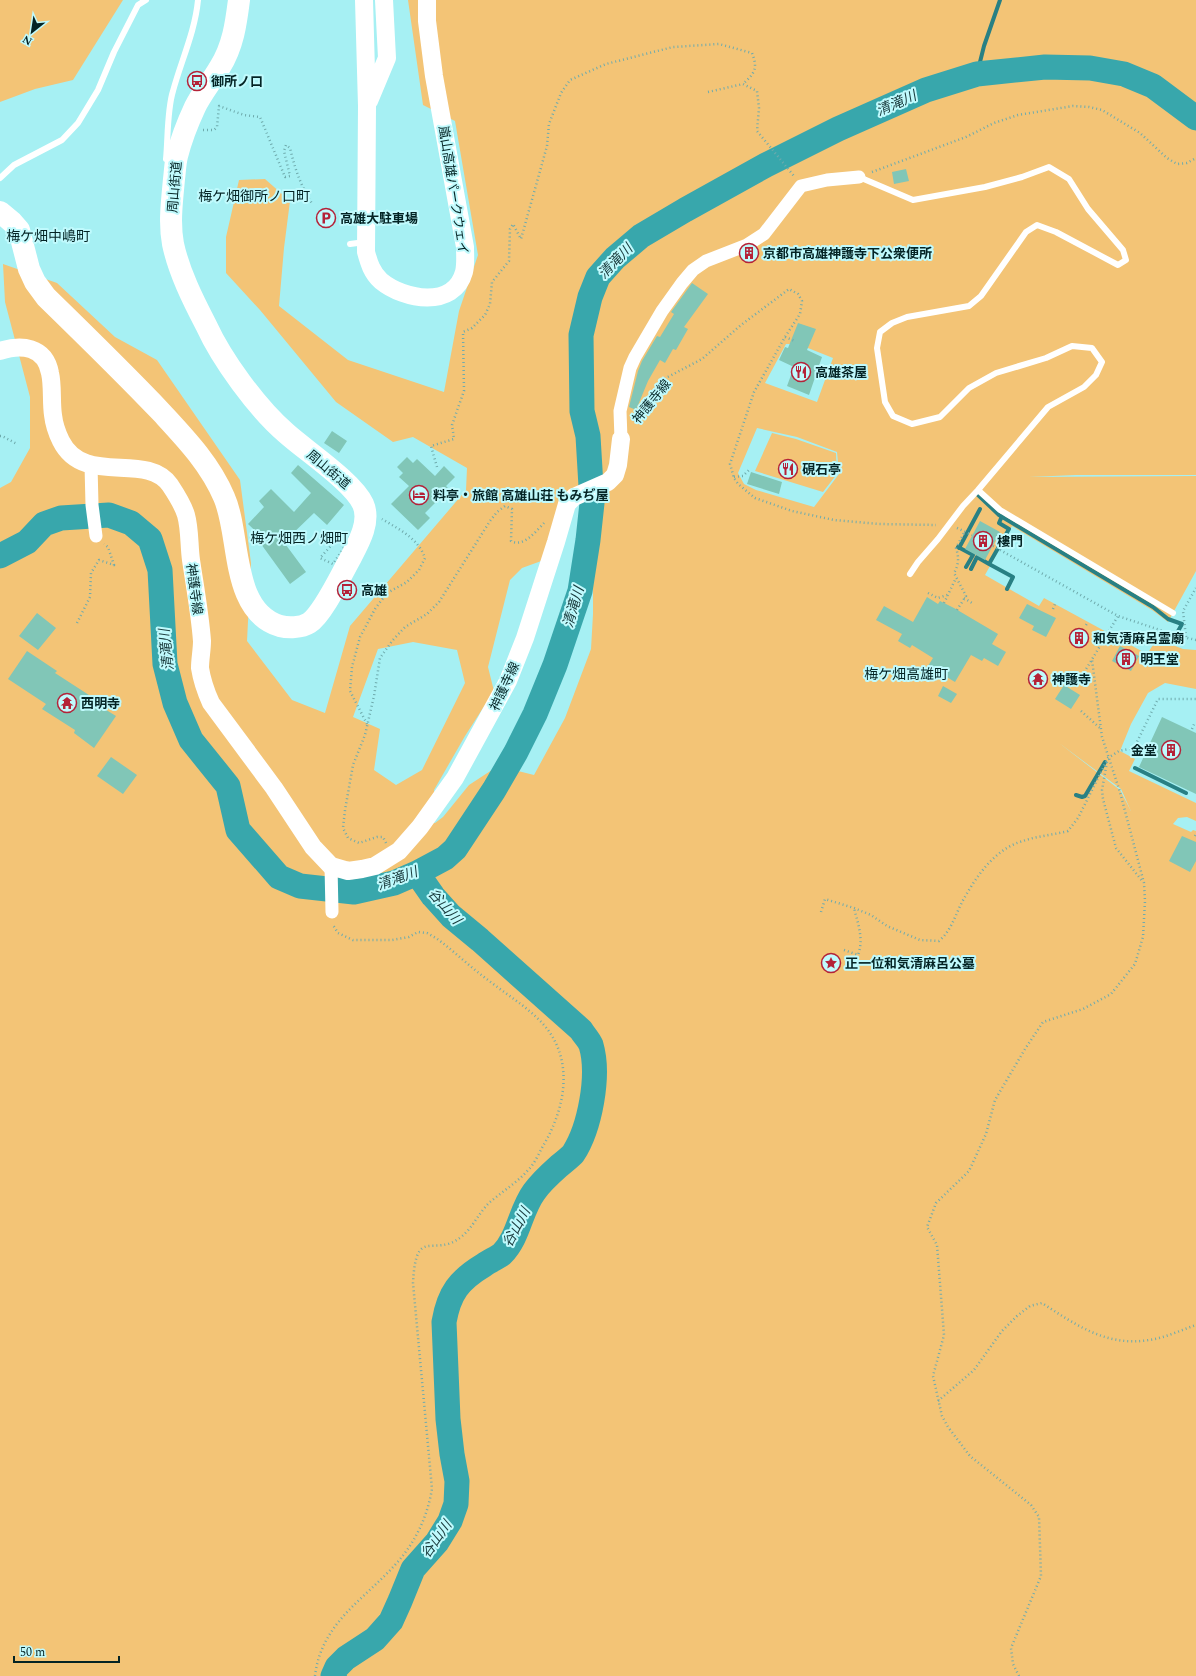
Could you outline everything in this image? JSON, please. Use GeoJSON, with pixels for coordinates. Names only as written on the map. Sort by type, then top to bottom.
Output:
{"type":"FeatureCollection","features":[{"type":"Feature","properties":{"kind":"highway","name":"周山街道"},"geometry":{"type":"LineString","coordinates":[[0,212],[19,230],[29,269],[35,282],[46,297],[143,393],[195,449],[216,480],[226,501],[243,583],[247,596],[255,608],[264,617],[279,625],[293,627],[309,623],[318,614],[330,595],[359,541],[365,523],[365,506],[353,488],[283,430],[256,401],[219,352],[182,272],[174,247],[171,229],[176,157],[196,106],[221,66],[232,44],[235,34],[239,0]]}},
{"type":"Feature","properties":{"kind":"main road","name":"嵐山高雄パークウェイ"},"geometry":{"type":"LineString","coordinates":[[364,0],[367,106],[358,243],[366,252],[373,272],[380,280],[392,289],[405,294],[427,298],[445,295],[457,286],[464,271],[465,247],[434,76],[427,21],[427,0]]}},
{"type":"Feature","properties":{"kind":"main road","name":"嵐山高雄パークウェイ"},"geometry":{"type":"LineString","coordinates":[[367,106],[388,58],[384,0]]}},
{"type":"Feature","properties":{"kind":"main road","name":"神護寺線"},"geometry":{"type":"LineString","coordinates":[[0,350],[19,346],[28,347],[38,353],[44,360],[50,371],[54,422],[61,440],[69,453],[81,462],[91,465],[139,469],[157,475],[170,484],[186,516],[202,643],[200,668],[204,688],[211,703],[274,788],[313,847],[331,869],[348,871],[375,866],[399,851],[420,827],[455,778],[508,681],[525,638],[567,504],[574,497],[608,482],[615,475],[618,467],[621,439]]}},
{"type":"Feature","properties":{"kind":"street"},"geometry":{"type":"LineString","coordinates":[[621,439],[620,411],[630,368],[662,311],[693,270],[706,261],[747,245],[764,234],[801,186],[827,180],[859,177]]}},
{"type":"Feature","properties":{"kind":"street"},"geometry":{"type":"LineString","coordinates":[[91,465],[92,505],[96,536]]}},
{"type":"Feature","properties":{"kind":"street"},"geometry":{"type":"LineString","coordinates":[[331,869],[332,912]]}},
{"type":"Feature","properties":{"kind":"lane"},"geometry":{"type":"LineString","coordinates":[[0,178],[14,165],[62,140],[78,123],[98,90],[114,52],[138,6],[146,0]]}},
{"type":"Feature","properties":{"kind":"lane"},"geometry":{"type":"LineString","coordinates":[[166,162],[172,93],[188,44],[198,0]]}},
{"type":"Feature","properties":{"kind":"lane"},"geometry":{"type":"LineString","coordinates":[[859,177],[913,200],[985,187],[1022,177],[1049,167],[1069,179],[1088,209],[1123,250],[1126,260],[1118,265],[1056,232],[1037,225],[1026,232],[981,296],[969,306],[906,317],[892,323],[880,332],[877,348],[885,402],[893,416],[912,424],[940,417],[969,388],[996,373],[1046,358],[1072,346],[1092,348],[1102,362],[1096,375],[1084,388],[1048,406],[963,506],[910,574]]}},
{"type":"Feature","properties":{"kind":"lane"},"geometry":{"type":"LineString","coordinates":[[163,208],[171,229]]}},
{"type":"Feature","properties":{"kind":"lane"},"geometry":{"type":"LineString","coordinates":[[978,490],[1000,510],[1173,613]]}},
{"type":"Feature","properties":{"kind":"path"},"geometry":{"type":"LineString","coordinates":[[437,467],[431,446],[454,439],[452,425],[464,391],[463,332],[472,328],[485,315],[490,304],[492,282],[509,261],[510,229],[513,224],[521,239],[547,146],[549,124],[561,93],[570,80],[606,64],[673,46],[719,44],[752,53],[756,63],[753,75],[743,84],[708,92]]}},
{"type":"Feature","properties":{"kind":"path"},"geometry":{"type":"LineString","coordinates":[[743,84],[757,91],[760,108],[757,131],[798,181]]}},
{"type":"Feature","properties":{"kind":"path"},"geometry":{"type":"LineString","coordinates":[[198,130],[214,130],[217,127],[219,106],[260,118],[285,177],[290,176],[284,151],[286,145],[290,148],[295,172],[313,205]]}},
{"type":"Feature","properties":{"kind":"path"},"geometry":{"type":"LineString","coordinates":[[859,177],[966,137],[1018,115],[1072,106],[1089,107],[1102,110],[1140,133],[1167,158],[1177,164],[1187,163],[1195,159]]}},
{"type":"Feature","properties":{"kind":"path","name":"神護寺線"},"geometry":{"type":"LineString","coordinates":[[621,439],[664,379],[702,358],[741,325],[789,289],[798,294],[802,301],[800,314],[785,337],[754,392],[730,464],[734,476]]}},
{"type":"Feature","properties":{"kind":"path"},"geometry":{"type":"LineString","coordinates":[[785,337],[795,341]]}},
{"type":"Feature","properties":{"kind":"path"},"geometry":{"type":"LineString","coordinates":[[0,436],[17,444]]}},
{"type":"Feature","properties":{"kind":"path"},"geometry":{"type":"LineString","coordinates":[[750,469],[743,476],[734,476],[738,484],[755,498],[792,511],[834,520],[879,524],[948,525]]}},
{"type":"Feature","properties":{"kind":"path"},"geometry":{"type":"LineString","coordinates":[[392,856],[383,837],[377,836],[359,843],[348,838],[344,828],[345,810],[353,765],[367,725],[374,696],[380,658],[392,641],[405,627],[427,614],[439,602],[497,512],[505,506],[512,509],[512,541],[516,543],[520,543],[530,538],[542,525]]}},
{"type":"Feature","properties":{"kind":"path"},"geometry":{"type":"LineString","coordinates":[[367,725],[350,691],[352,667],[360,636],[387,593],[407,582],[419,570],[425,558],[421,548],[411,537],[382,519]]}},
{"type":"Feature","properties":{"kind":"path"},"geometry":{"type":"LineString","coordinates":[[957,610],[966,596],[954,573],[957,567],[959,555],[956,548],[965,531],[972,535]]}},
{"type":"Feature","properties":{"kind":"path"},"geometry":{"type":"LineString","coordinates":[[77,623],[90,597],[91,573],[99,560],[114,565],[108,547],[96,536]]}},
{"type":"Feature","properties":{"kind":"path"},"geometry":{"type":"LineString","coordinates":[[333,564],[320,558],[338,538],[343,541]]}},
{"type":"Feature","properties":{"kind":"path"},"geometry":{"type":"LineString","coordinates":[[993,546],[1118,616],[1175,635],[1196,640]]}},
{"type":"Feature","properties":{"kind":"path"},"geometry":{"type":"LineString","coordinates":[[944,603],[957,577]]}},
{"type":"Feature","properties":{"kind":"path"},"geometry":{"type":"LineString","coordinates":[[1186,637],[1183,611],[1196,588]]}},
{"type":"Feature","properties":{"kind":"path"},"geometry":{"type":"LineString","coordinates":[[928,593],[938,598],[948,595]]}},
{"type":"Feature","properties":{"kind":"path"},"geometry":{"type":"LineString","coordinates":[[964,598],[972,603]]}},
{"type":"Feature","properties":{"kind":"path"},"geometry":{"type":"LineString","coordinates":[[1052,609],[1055,604]]}},
{"type":"Feature","properties":{"kind":"path"},"geometry":{"type":"LineString","coordinates":[[1076,686],[1118,616]]}},
{"type":"Feature","properties":{"kind":"path"},"geometry":{"type":"LineString","coordinates":[[1019,1676],[1013,1664],[1011,1648],[1041,1576],[1039,1517],[1031,1505],[970,1456],[948,1427],[942,1416],[934,1376],[944,1335],[937,1245],[927,1227],[936,1203],[969,1171],[986,1134],[995,1100],[1043,1022],[1083,1009],[1111,994],[1135,964],[1143,937],[1145,902],[1144,883],[1120,792],[1100,729],[1092,660]]}},
{"type":"Feature","properties":{"kind":"path"},"geometry":{"type":"LineString","coordinates":[[821,912],[825,899],[871,915],[887,926],[920,940],[939,941],[948,934],[961,905],[979,873],[1005,848],[1023,841],[1068,831],[1078,818],[1108,758],[1120,751],[1134,748],[1158,699],[1196,699]]}},
{"type":"Feature","properties":{"kind":"path"},"geometry":{"type":"LineString","coordinates":[[1081,711],[1100,729]]}},
{"type":"Feature","properties":{"kind":"path"},"geometry":{"type":"LineString","coordinates":[[1192,729],[1195,722]]}},
{"type":"Feature","properties":{"kind":"path"},"geometry":{"type":"LineString","coordinates":[[1108,758],[1103,782],[1103,799],[1116,848],[1144,883]]}},
{"type":"Feature","properties":{"kind":"path"},"geometry":{"type":"LineString","coordinates":[[844,950],[858,955],[859,952],[861,940],[854,908]]}},
{"type":"Feature","properties":{"kind":"path"},"geometry":{"type":"LineString","coordinates":[[315,1676],[316,1666],[326,1641],[340,1618],[365,1592],[395,1565],[408,1549],[421,1527],[429,1508],[432,1490],[431,1475],[413,1283],[416,1256],[422,1248],[429,1245],[444,1245],[461,1238],[488,1204],[530,1169],[552,1131],[562,1102],[564,1072],[562,1058],[545,1026],[531,1012],[487,980],[436,938],[427,933],[418,932],[392,940],[353,940],[338,933],[332,923],[332,912]]}},
{"type":"Feature","properties":{"kind":"path"},"geometry":{"type":"LineString","coordinates":[[938,1401],[974,1370],[1002,1331],[1030,1306],[1042,1303],[1074,1324],[1100,1337],[1138,1342],[1151,1340],[1196,1325]]}},
{"type":"Feature","properties":{"kind":"shaded area"},"geometry":{"type":"Polygon","coordinates":[[[0,0],[123,0],[73,80],[35,89],[0,102],[0,0]]]}},
{"type":"Feature","properties":{"kind":"shaded area"},"geometry":{"type":"Polygon","coordinates":[[[408,0],[1196,0],[1196,475],[1076,475],[1029,477],[1196,476],[1196,571],[1168,622],[1152,610],[1012,526],[985,575],[1039,606],[1044,598],[1147,654],[1157,639],[1183,649],[1196,650],[1196,689],[1165,683],[1148,693],[1131,724],[1120,751],[1135,759],[1129,771],[1196,803],[1196,821],[1187,817],[1178,818],[1173,824],[1191,832],[1193,830],[1196,831],[1196,1676],[0,1676],[0,488],[11,482],[30,448],[30,397],[5,302],[3,264],[57,283],[115,337],[157,360],[240,480],[251,563],[247,641],[292,700],[325,713],[350,626],[466,490],[467,468],[413,437],[393,442],[336,402],[260,310],[226,273],[226,237],[239,180],[265,179],[290,201],[279,306],[348,360],[444,392],[459,311],[478,255],[455,121],[423,105],[408,0]],[[786,344],[765,383],[817,402],[833,358],[798,344],[786,344]],[[757,428],[738,473],[744,484],[756,490],[814,507],[839,474],[837,452],[797,437],[757,428]],[[596,498],[564,501],[544,560],[522,568],[510,580],[488,667],[494,691],[465,736],[434,790],[436,799],[428,822],[435,823],[443,817],[469,785],[498,766],[534,775],[565,718],[591,649],[593,614],[593,542],[596,498]],[[413,642],[378,649],[353,717],[380,729],[374,770],[396,785],[422,770],[465,683],[457,650],[413,642]],[[1059,743],[1120,790],[1131,811],[1121,789],[1059,743]]]}},
{"type":"Feature","properties":{"kind":"shaded area"},"geometry":{"type":"Polygon","coordinates":[[[772,433],[796,439],[836,453],[837,474],[823,492],[755,471],[772,433]]]}},
{"type":"Feature","properties":{"kind":"building"},"geometry":{"type":"Polygon","coordinates":[[[906,169],[909,181],[894,184],[892,172],[906,169]]]}},
{"type":"Feature","properties":{"kind":"building"},"geometry":{"type":"Polygon","coordinates":[[[692,283],[708,294],[684,327],[688,329],[676,350],[673,349],[665,363],[660,360],[648,381],[636,410],[629,407],[642,361],[657,336],[660,337],[674,314],[671,312],[692,283]]]}},
{"type":"Feature","properties":{"kind":"building"},"geometry":{"type":"Polygon","coordinates":[[[798,323],[816,329],[807,350],[822,357],[809,395],[787,386],[794,367],[779,360],[785,347],[788,348],[798,323]]]}},
{"type":"Feature","properties":{"kind":"building"},"geometry":{"type":"Polygon","coordinates":[[[332,431],[347,441],[339,453],[324,443],[332,431]]]}},
{"type":"Feature","properties":{"kind":"building"},"geometry":{"type":"Polygon","coordinates":[[[407,457],[413,463],[417,459],[435,476],[444,466],[455,477],[446,486],[449,489],[425,513],[430,518],[418,530],[391,504],[409,486],[399,477],[403,473],[397,467],[407,457]]]}},
{"type":"Feature","properties":{"kind":"building"},"geometry":{"type":"Polygon","coordinates":[[[298,465],[344,505],[327,525],[314,513],[286,540],[288,543],[286,545],[306,572],[290,584],[261,544],[266,541],[248,524],[264,507],[259,501],[271,489],[294,512],[311,493],[291,473],[298,465]]]}},
{"type":"Feature","properties":{"kind":"building"},"geometry":{"type":"Polygon","coordinates":[[[751,472],[782,482],[779,494],[747,484],[751,472]]]}},
{"type":"Feature","properties":{"kind":"building","name":"樓門"},"geometry":{"type":"Polygon","coordinates":[[[980,521],[1000,532],[985,560],[965,549],[980,521]]]}},
{"type":"Feature","properties":{"kind":"building"},"geometry":{"type":"Polygon","coordinates":[[[927,597],[938,604],[940,601],[954,608],[998,634],[992,644],[1006,652],[998,666],[984,658],[982,661],[971,655],[955,682],[928,666],[933,658],[912,645],[910,648],[898,641],[902,634],[876,620],[884,606],[913,622],[927,597]]]}},
{"type":"Feature","properties":{"kind":"building"},"geometry":{"type":"Polygon","coordinates":[[[1027,604],[1056,618],[1046,637],[1032,630],[1034,626],[1019,618],[1027,604]]]}},
{"type":"Feature","properties":{"kind":"building"},"geometry":{"type":"Polygon","coordinates":[[[37,613],[56,628],[38,650],[19,636],[37,613]]]}},
{"type":"Feature","properties":{"kind":"building","name":"明王堂"},"geometry":{"type":"Polygon","coordinates":[[[1120,646],[1139,656],[1131,671],[1112,661],[1120,646]]]}},
{"type":"Feature","properties":{"kind":"building"},"geometry":{"type":"Polygon","coordinates":[[[27,651],[57,671],[55,673],[92,697],[90,700],[116,716],[94,748],[74,733],[75,730],[42,709],[46,704],[8,679],[27,651]]]}},
{"type":"Feature","properties":{"kind":"building"},"geometry":{"type":"Polygon","coordinates":[[[1064,685],[1080,695],[1071,709],[1055,699],[1064,685]]]}},
{"type":"Feature","properties":{"kind":"building"},"geometry":{"type":"Polygon","coordinates":[[[943,686],[957,694],[951,703],[938,696],[943,686]]]}},
{"type":"Feature","properties":{"kind":"building","name":"金堂"},"geometry":{"type":"Polygon","coordinates":[[[1162,717],[1196,733],[1196,794],[1139,767],[1162,717]]]}},
{"type":"Feature","properties":{"kind":"building"},"geometry":{"type":"Polygon","coordinates":[[[111,757],[137,775],[123,794],[97,776],[111,757]]]}},
{"type":"Feature","properties":{"kind":"building"},"geometry":{"type":"Polygon","coordinates":[[[1182,836],[1196,842],[1196,861],[1190,872],[1169,861],[1182,836]]]}},
{"type":"Feature","properties":{"kind":"waterway"},"geometry":{"type":"LineString","coordinates":[[977,74],[984,46],[1000,0]]}},
{"type":"Feature","properties":{"kind":"waterway","name":"清滝川"},"geometry":{"type":"LineString","coordinates":[[0,556],[27,542],[44,524],[61,518],[109,515],[131,523],[150,539],[160,570],[165,664],[175,703],[191,740],[228,786],[238,830],[279,877],[300,886],[354,892],[394,883],[445,858],[455,849],[494,790],[516,752],[535,714],[555,665],[580,591],[592,503],[588,436],[582,411],[581,335],[590,297],[598,277],[615,258],[641,236],[766,165],[838,129],[926,90],[977,74],[1045,67],[1090,68],[1124,74],[1153,86],[1196,118]]}},
{"type":"Feature","properties":{"kind":"waterway"},"geometry":{"type":"LineString","coordinates":[[977,494],[999,515],[1153,607],[1168,619],[1182,624],[1177,633]]}},
{"type":"Feature","properties":{"kind":"waterway"},"geometry":{"type":"LineString","coordinates":[[959,548],[980,509]]}},
{"type":"Feature","properties":{"kind":"waterway"},"geometry":{"type":"LineString","coordinates":[[1002,516],[999,523],[1009,529],[989,564],[1013,577],[1007,589]]}},
{"type":"Feature","properties":{"kind":"waterway"},"geometry":{"type":"LineString","coordinates":[[958,547],[973,555],[966,567]]}},
{"type":"Feature","properties":{"kind":"waterway"},"geometry":{"type":"LineString","coordinates":[[971,569],[977,557],[989,564]]}},
{"type":"Feature","properties":{"kind":"waterway"},"geometry":{"type":"LineString","coordinates":[[1076,795],[1082,797],[1085,796],[1105,762]]}},
{"type":"Feature","properties":{"kind":"waterway"},"geometry":{"type":"LineString","coordinates":[[1135,768],[1186,793]]}},
{"type":"Feature","properties":{"kind":"waterway","name":"谷山川"},"geometry":{"type":"LineString","coordinates":[[333,1676],[337,1667],[346,1658],[375,1639],[391,1621],[413,1569],[437,1542],[450,1521],[456,1504],[457,1481],[448,1419],[444,1322],[452,1295],[456,1288],[468,1276],[502,1254],[508,1247],[516,1232],[529,1199],[546,1178],[573,1154],[579,1143],[589,1116],[594,1086],[594,1057],[591,1045],[581,1030],[451,916],[433,896],[417,873]]}},
{"type":"Feature","properties":{"kind":"place","name":"御所ノ口"},"geometry":{"type":"Point","coordinates":[197,81]}},
{"type":"Feature","properties":{"kind":"place","name":"高雄大駐車場"},"geometry":{"type":"Point","coordinates":[326,218]}},
{"type":"Feature","properties":{"kind":"place","name":"京都市高雄神護寺下公衆便所"},"geometry":{"type":"Point","coordinates":[749,253]}},
{"type":"Feature","properties":{"kind":"place","name":"高雄茶屋"},"geometry":{"type":"Point","coordinates":[801,372]}},
{"type":"Feature","properties":{"kind":"place","name":"硯石亭"},"geometry":{"type":"Point","coordinates":[788,469]}},
{"type":"Feature","properties":{"kind":"place","name":"料亭・旅館 高雄山荘 もみぢ屋"},"geometry":{"type":"Point","coordinates":[419,495]}},
{"type":"Feature","properties":{"kind":"place","name":"樓門"},"geometry":{"type":"Point","coordinates":[983,541]}},
{"type":"Feature","properties":{"kind":"place","name":"高雄"},"geometry":{"type":"Point","coordinates":[347,590]}},
{"type":"Feature","properties":{"kind":"place","name":"和気清麻呂霊廟"},"geometry":{"type":"Point","coordinates":[1079,638]}},
{"type":"Feature","properties":{"kind":"place","name":"明王堂"},"geometry":{"type":"Point","coordinates":[1126,659]}},
{"type":"Feature","properties":{"kind":"place","name":"神護寺"},"geometry":{"type":"Point","coordinates":[1038,679]}},
{"type":"Feature","properties":{"kind":"place","name":"西明寺"},"geometry":{"type":"Point","coordinates":[67,703]}},
{"type":"Feature","properties":{"kind":"place","name":"金堂"},"geometry":{"type":"Point","coordinates":[1171,750]}},
{"type":"Feature","properties":{"kind":"place","name":"正一位和気清麻呂公墓"},"geometry":{"type":"Point","coordinates":[831,963]}},
{"type":"Feature","properties":{"kind":"district","name":"梅ケ畑御所ノ口町"},"geometry":{"type":"Point","coordinates":[254,196]}},
{"type":"Feature","properties":{"kind":"district","name":"梅ケ畑中嶋町"},"geometry":{"type":"Point","coordinates":[48,236]}},
{"type":"Feature","properties":{"kind":"district","name":"梅ケ畑西ノ畑町"},"geometry":{"type":"Point","coordinates":[299,538]}},
{"type":"Feature","properties":{"kind":"district","name":"梅ケ畑高雄町"},"geometry":{"type":"Point","coordinates":[906,674]}}]}
